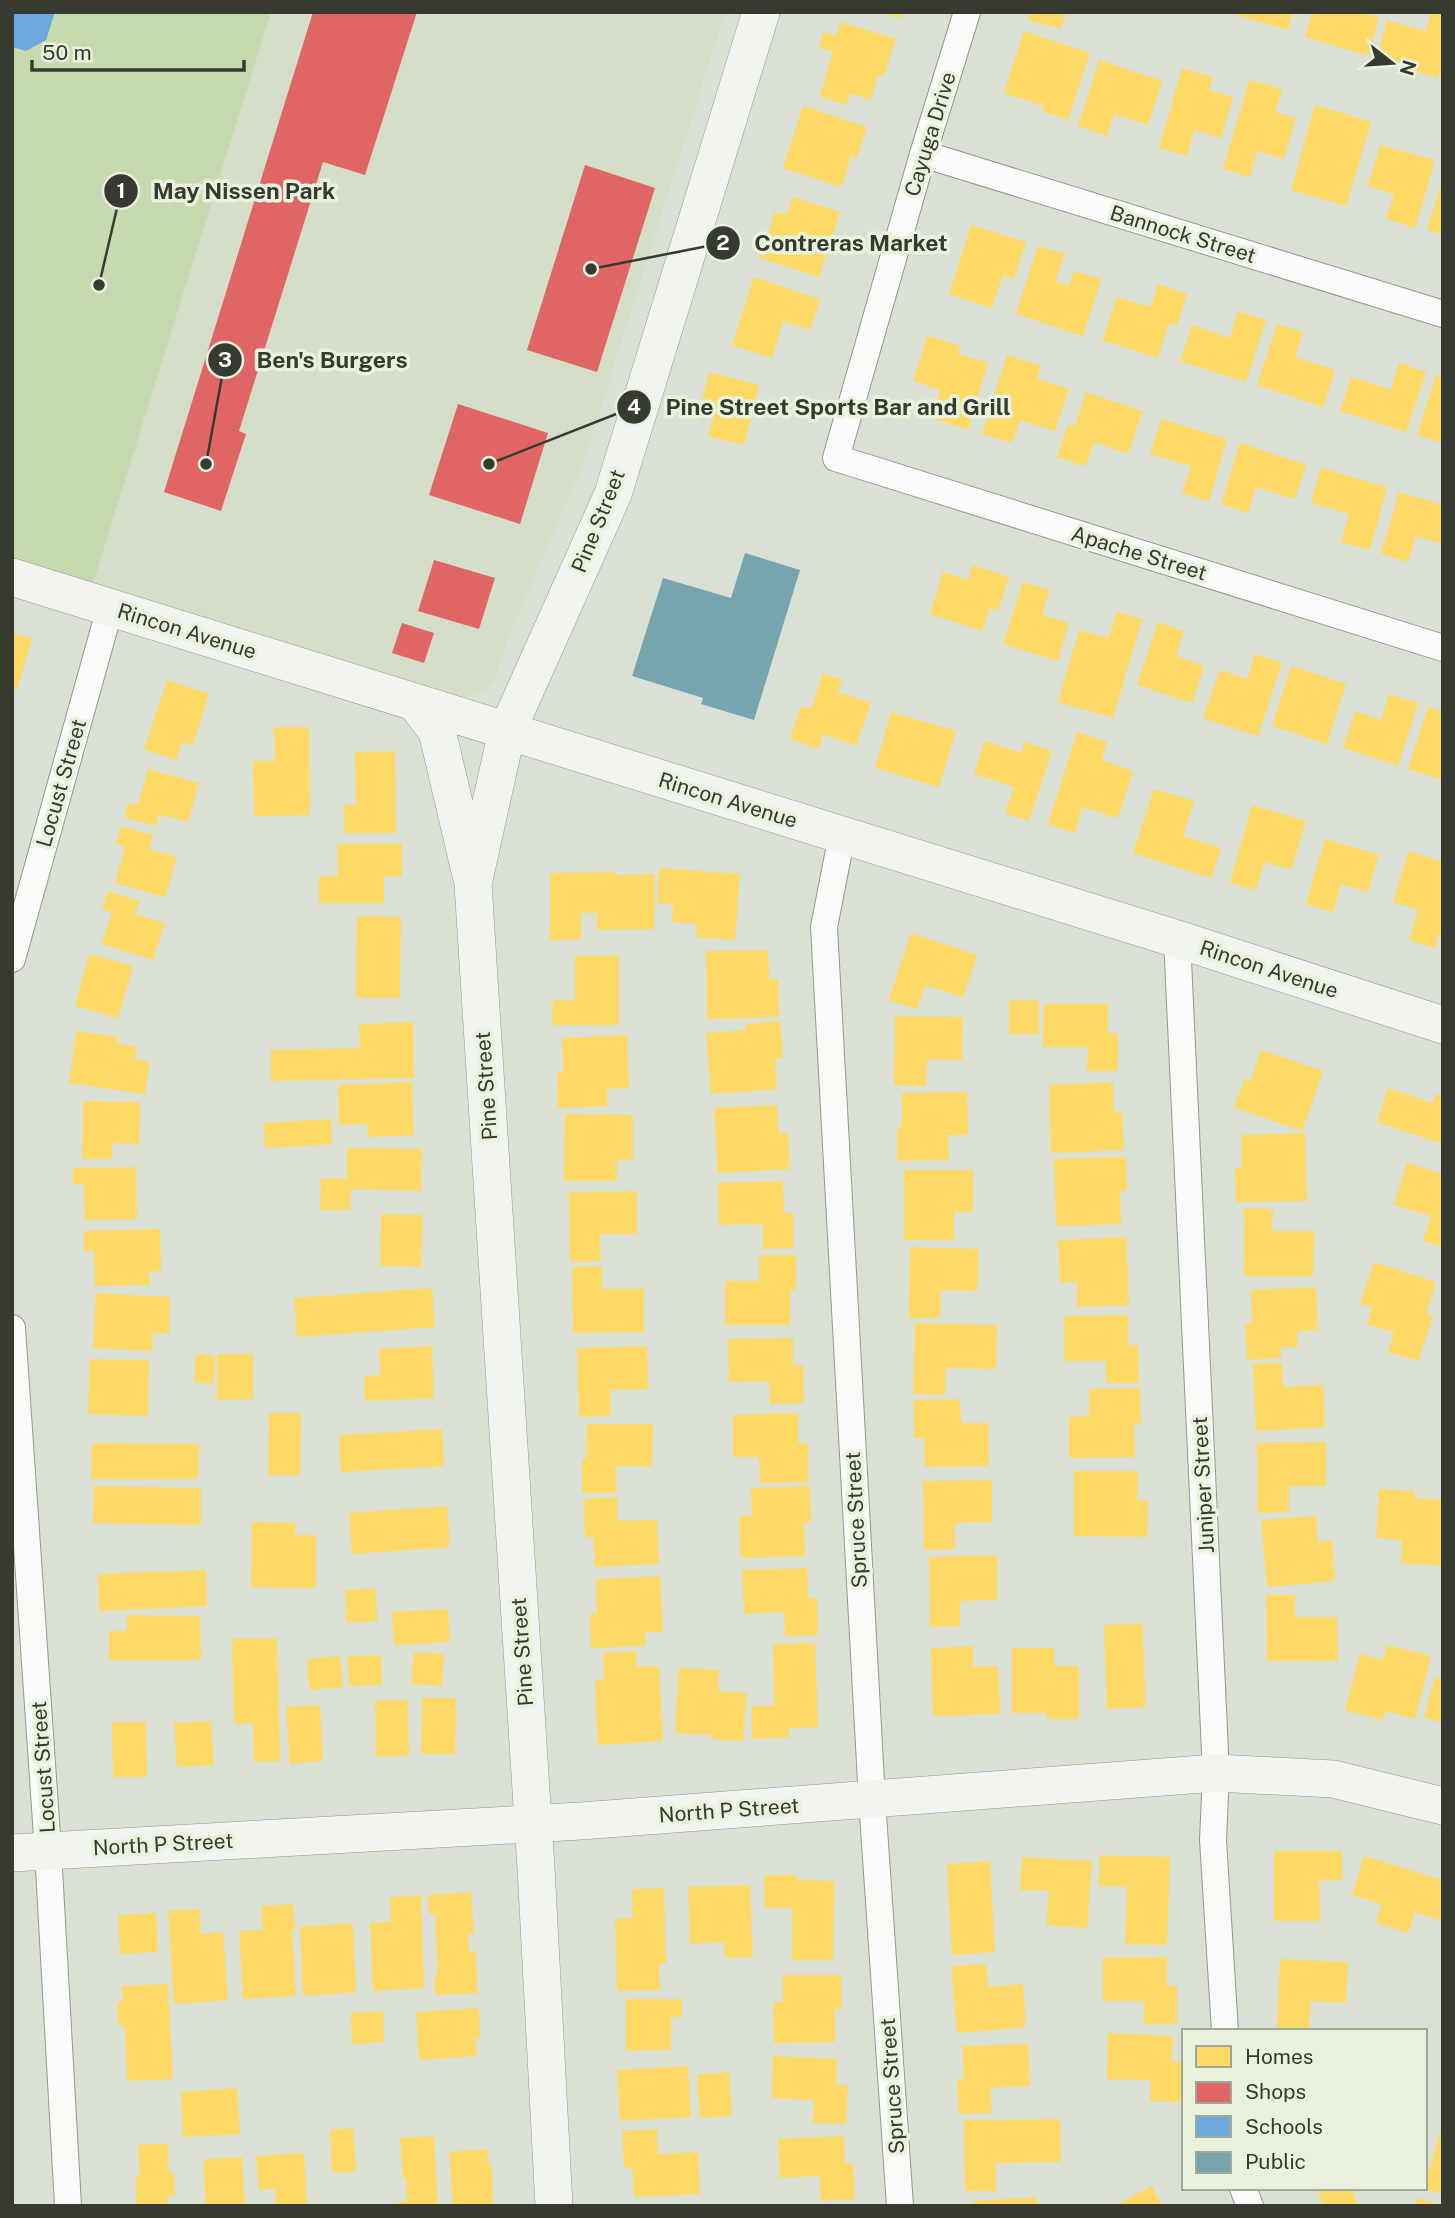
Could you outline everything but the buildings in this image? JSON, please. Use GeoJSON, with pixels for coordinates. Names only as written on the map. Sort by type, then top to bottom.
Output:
{"type":"FeatureCollection","features":[{"type":"Feature","properties":{"kind":"street","name":"Pine Street"},"geometry":{"type":"LineString","coordinates":[[554,2206],[533,1823],[473,884],[507,731],[612,494],[761,12]]}},
{"type":"Feature","properties":{"kind":"street","name":"Cayuga Drive"},"geometry":{"type":"LineString","coordinates":[[836,457],[923,154],[967,12]]}},
{"type":"Feature","properties":{"kind":"street","name":"Bannock Street"},"geometry":{"type":"LineString","coordinates":[[923,154],[1443,314]]}},
{"type":"Feature","properties":{"kind":"street","name":"Apache Street"},"geometry":{"type":"LineString","coordinates":[[836,457],[1443,648]]}},
{"type":"Feature","properties":{"kind":"street","name":"Rincon Avenue"},"geometry":{"type":"LineString","coordinates":[[12,577],[1177,939],[1443,1025]]}},
{"type":"Feature","properties":{"kind":"street","name":"Locust Street"},"geometry":{"type":"LineString","coordinates":[[12,959],[110,608]]}},
{"type":"Feature","properties":{"kind":"street"},"geometry":{"type":"LineString","coordinates":[[415,702],[437,731],[473,884]]}},
{"type":"Feature","properties":{"kind":"street","name":"Spruce Street"},"geometry":{"type":"LineString","coordinates":[[842,835],[824,928],[872,1800],[900,2206]]}},
{"type":"Feature","properties":{"kind":"street","name":"Juniper Street"},"geometry":{"type":"LineString","coordinates":[[1177,939],[1216,1773],[1213,1840],[1225,2029]]}},
{"type":"Feature","properties":{"kind":"street","name":"Locust Street"},"geometry":{"type":"LineString","coordinates":[[12,1328],[48,1851],[68,2206]]}},
{"type":"Feature","properties":{"kind":"street","name":"North P Street"},"geometry":{"type":"LineString","coordinates":[[12,1853],[533,1823],[1216,1773],[1334,1779],[1443,1805]]}},
{"type":"Feature","properties":{"kind":"shaded area"},"geometry":{"type":"Polygon","coordinates":[[[271,12],[725,12],[584,461],[509,636],[495,678],[485,690],[468,697],[450,694],[93,583],[271,12]]]}},
{"type":"Feature","properties":{"kind":"green space"},"geometry":{"type":"Polygon","coordinates":[[[12,12],[271,12],[93,583],[12,558],[12,12]]]}},
{"type":"Feature","properties":{"kind":"place","name":"Contreras Market"},"geometry":{"type":"Point","coordinates":[591,269]}},
{"type":"Feature","properties":{"kind":"place","name":"May Nissen Park"},"geometry":{"type":"Point","coordinates":[99,285]}},
{"type":"Feature","properties":{"kind":"place","name":"Ben's Burgers"},"geometry":{"type":"Point","coordinates":[206,464]}},
{"type":"Feature","properties":{"kind":"place","name":"Pine Street Sports Bar and Grill"},"geometry":{"type":"Point","coordinates":[489,464]}}]}
